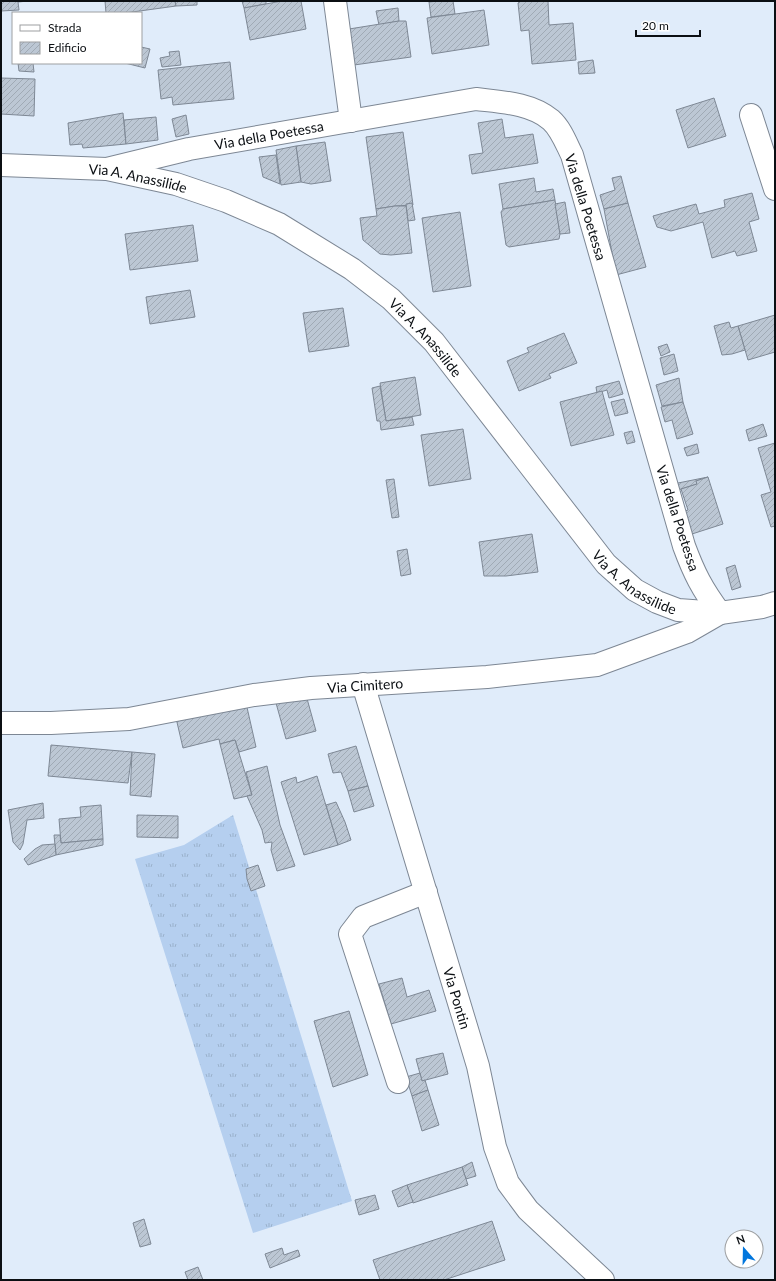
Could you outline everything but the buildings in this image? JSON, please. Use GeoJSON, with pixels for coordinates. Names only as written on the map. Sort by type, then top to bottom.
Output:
{"type":"FeatureCollection","features":[{"type":"Feature","properties":{"kind":"street"},"geometry":{"type":"LineString","coordinates":[[335,1],[351,121]]}},
{"type":"Feature","properties":{"kind":"street","name":"Via della Poetessa"},"geometry":{"type":"LineString","coordinates":[[107,169],[189,149],[476,99],[511,103],[529,108],[551,120],[562,135],[572,155],[684,546],[695,575],[705,593],[720,613]]}},
{"type":"Feature","properties":{"kind":"street"},"geometry":{"type":"LineString","coordinates":[[751,115],[775,189]]}},
{"type":"Feature","properties":{"kind":"street","name":"Via A. Anassilide"},"geometry":{"type":"LineString","coordinates":[[1,165],[107,169],[176,184],[226,202],[279,224],[352,269],[391,299],[434,342],[606,564],[635,590],[657,602],[678,610],[720,613],[775,604]]}},
{"type":"Feature","properties":{"kind":"street","name":"Via Cimitero"},"geometry":{"type":"LineString","coordinates":[[1,723],[129,719],[254,695],[363,684],[487,677],[597,664],[687,632],[720,613]]}},
{"type":"Feature","properties":{"kind":"street","name":"Via Pontin"},"geometry":{"type":"LineString","coordinates":[[363,684],[478,1066],[495,1147],[508,1183],[528,1210],[602,1280]]}},
{"type":"Feature","properties":{"kind":"street"},"geometry":{"type":"LineString","coordinates":[[398,1082],[350,934],[363,917],[426,892]]}},
{"type":"Feature","properties":{"kind":"green space"},"geometry":{"type":"Polygon","coordinates":[[[233,815],[352,1201],[253,1233],[135,859],[184,845],[233,815]]]}}]}
